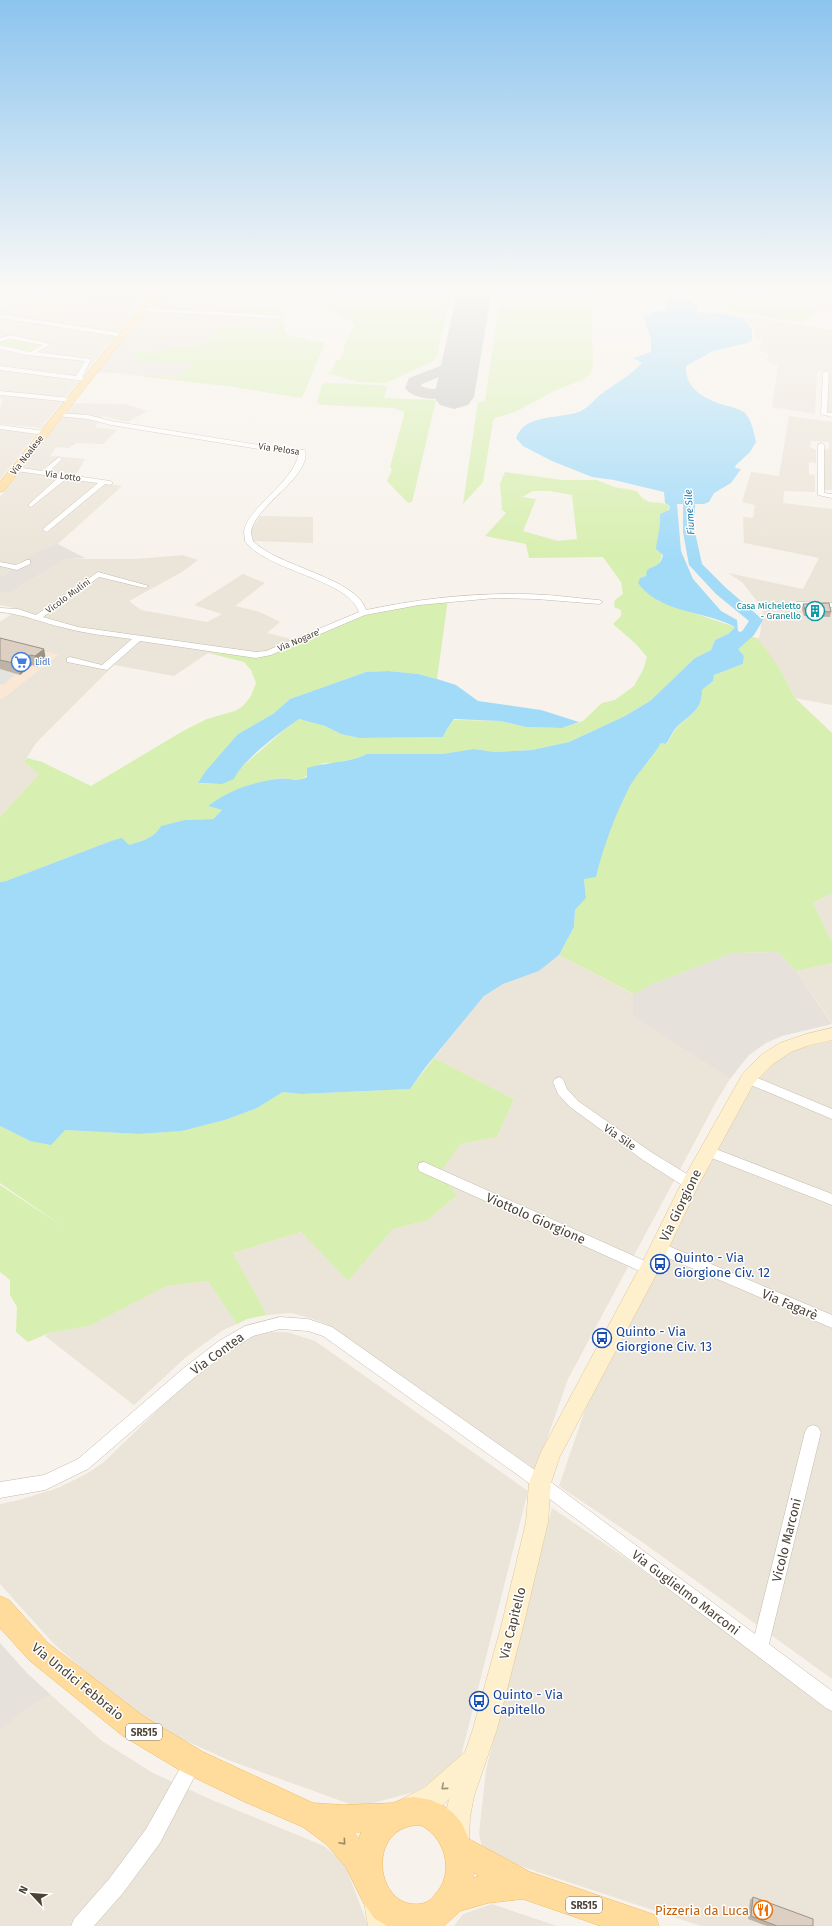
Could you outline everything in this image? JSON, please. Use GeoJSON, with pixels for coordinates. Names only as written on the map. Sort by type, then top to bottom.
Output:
{"type":"FeatureCollection","features":[{"type":"Feature","properties":{"kind":"main road","name":"Via Noalese"},"geometry":{"type":"LineString","coordinates":[[0,489],[71,400],[82,379]]}},
{"type":"Feature","properties":{"kind":"main road","name":"Via Undici Febbraio"},"geometry":{"type":"LineString","coordinates":[[0,1609],[46,1657],[133,1726],[193,1762],[255,1792],[313,1817],[336,1834],[356,1856],[376,1903],[399,1919],[425,1922],[440,1911],[451,1899],[458,1884],[460,1866],[457,1845],[447,1827],[435,1816],[420,1811],[342,1819],[313,1817]]}},
{"type":"Feature","properties":{"kind":"main road"},"geometry":{"type":"LineString","coordinates":[[376,1903],[367,1868],[368,1852],[377,1832],[398,1814]]}},
{"type":"Feature","properties":{"kind":"main road","name":"Via Undici Febbraio"},"geometry":{"type":"LineString","coordinates":[[457,1845],[523,1884],[644,1926]]}},
{"type":"Feature","properties":{"kind":"main road","name":"Via Undici Febbraio"},"geometry":{"type":"LineString","coordinates":[[451,1899],[488,1888],[523,1884]]}},
{"type":"Feature","properties":{"kind":"street"},"geometry":{"type":"LineString","coordinates":[[826,379],[824,414],[832,415]]}},
{"type":"Feature","properties":{"kind":"street"},"geometry":{"type":"LineString","coordinates":[[0,393],[71,400]]}},
{"type":"Feature","properties":{"kind":"street","name":"Via Pelosa"},"geometry":{"type":"LineString","coordinates":[[59,415],[88,417],[111,423],[277,450],[304,451],[296,472],[249,526],[247,534],[248,540],[263,553],[346,592],[361,606],[363,613]]}},
{"type":"Feature","properties":{"kind":"street"},"geometry":{"type":"LineString","coordinates":[[0,427],[44,433]]}},
{"type":"Feature","properties":{"kind":"street"},"geometry":{"type":"LineString","coordinates":[[820,445],[820,498],[832,496]]}},
{"type":"Feature","properties":{"kind":"street"},"geometry":{"type":"LineString","coordinates":[[44,473],[59,459]]}},
{"type":"Feature","properties":{"kind":"street","name":"Via Lotto"},"geometry":{"type":"LineString","coordinates":[[16,469],[107,482],[47,530]]}},
{"type":"Feature","properties":{"kind":"street"},"geometry":{"type":"LineString","coordinates":[[31,505],[65,476]]}},
{"type":"Feature","properties":{"kind":"street"},"geometry":{"type":"LineString","coordinates":[[0,564],[17,568],[27,562]]}},
{"type":"Feature","properties":{"kind":"street","name":"Vicolo Mulini"},"geometry":{"type":"LineString","coordinates":[[37,618],[98,574],[145,586]]}},
{"type":"Feature","properties":{"kind":"street","name":"Via Nogare'"},"geometry":{"type":"LineString","coordinates":[[0,610],[12,610],[78,629],[256,655],[268,653],[363,613],[461,597],[514,596],[565,598],[599,602]]}},
{"type":"Feature","properties":{"kind":"street"},"geometry":{"type":"LineString","coordinates":[[779,606],[800,604],[832,604]]}},
{"type":"Feature","properties":{"kind":"street"},"geometry":{"type":"LineString","coordinates":[[70,660],[104,668],[138,638]]}},
{"type":"Feature","properties":{"kind":"street","name":"Via Giorgione"},"geometry":{"type":"LineString","coordinates":[[540,1483],[551,1452],[649,1269],[690,1183],[748,1079],[758,1066],[776,1051],[798,1041],[832,1034]]}},
{"type":"Feature","properties":{"kind":"street"},"geometry":{"type":"LineString","coordinates":[[748,1079],[832,1114]]}},
{"type":"Feature","properties":{"kind":"street","name":"Via Sile"},"geometry":{"type":"LineString","coordinates":[[560,1082],[562,1091],[574,1104],[647,1156],[690,1183]]}},
{"type":"Feature","properties":{"kind":"street"},"geometry":{"type":"LineString","coordinates":[[708,1151],[832,1200]]}},
{"type":"Feature","properties":{"kind":"street","name":"Viottolo Giorgione"},"geometry":{"type":"LineString","coordinates":[[424,1167],[649,1269]]}},
{"type":"Feature","properties":{"kind":"street","name":"Via Fagarè"},"geometry":{"type":"LineString","coordinates":[[659,1248],[832,1322]]}},
{"type":"Feature","properties":{"kind":"street","name":"Via Contea"},"geometry":{"type":"LineString","coordinates":[[0,1490],[45,1482],[82,1464],[190,1372],[224,1346],[250,1330],[280,1323],[308,1325],[326,1331],[540,1483]]}},
{"type":"Feature","properties":{"kind":"street","name":"Vicolo Marconi"},"geometry":{"type":"LineString","coordinates":[[760,1648],[813,1432]]}},
{"type":"Feature","properties":{"kind":"street","name":"Via Guglielmo Marconi"},"geometry":{"type":"LineString","coordinates":[[540,1483],[832,1702]]}},
{"type":"Feature","properties":{"kind":"street","name":"Via Capitello"},"geometry":{"type":"LineString","coordinates":[[457,1845],[457,1816],[473,1761],[485,1729],[514,1616],[537,1522],[540,1483]]}},
{"type":"Feature","properties":{"kind":"street","name":"Via Capitello"},"geometry":{"type":"LineString","coordinates":[[398,1814],[434,1796],[473,1761]]}},
{"type":"Feature","properties":{"kind":"street"},"geometry":{"type":"LineString","coordinates":[[81,1926],[116,1886],[153,1836],[193,1762]]}},
{"type":"Feature","properties":{"kind":"shaded area"},"geometry":{"type":"Polygon","coordinates":[[[0,379],[80,379],[41,428],[0,424],[0,408],[2,399],[0,398],[0,379]]]}},
{"type":"Feature","properties":{"kind":"shaded area"},"geometry":{"type":"Polygon","coordinates":[[[776,379],[817,379],[815,414],[772,407],[776,379]]]}},
{"type":"Feature","properties":{"kind":"shaded area"},"geometry":{"type":"Polygon","coordinates":[[[828,379],[832,379],[832,414],[826,413],[828,379]]]}},
{"type":"Feature","properties":{"kind":"shaded area"},"geometry":{"type":"Polygon","coordinates":[[[74,403],[126,404],[147,411],[128,422],[102,416],[95,427],[117,430],[103,444],[76,443],[69,448],[56,447],[50,456],[85,459],[74,478],[122,486],[60,542],[38,551],[0,578],[0,497],[74,403]]]}},
{"type":"Feature","properties":{"kind":"shaded area"},"geometry":{"type":"Polygon","coordinates":[[[789,416],[832,422],[832,490],[824,490],[824,450],[829,449],[829,442],[811,441],[810,447],[816,450],[816,463],[809,462],[809,474],[815,475],[815,492],[784,491],[783,503],[832,509],[832,603],[826,602],[827,606],[832,607],[832,705],[795,698],[781,671],[756,638],[759,638],[760,634],[763,609],[742,582],[728,573],[803,589],[819,558],[744,543],[743,517],[753,518],[755,505],[742,502],[751,472],[779,476],[789,416]]]}},
{"type":"Feature","properties":{"kind":"shaded area"},"geometry":{"type":"Polygon","coordinates":[[[0,428],[38,432],[0,479],[0,428]]]}},
{"type":"Feature","properties":{"kind":"shaded area"},"geometry":{"type":"Polygon","coordinates":[[[260,516],[313,517],[313,543],[252,541],[251,530],[260,516]]]}},
{"type":"Feature","properties":{"kind":"shaded area"},"geometry":{"type":"Polygon","coordinates":[[[60,542],[58,544],[85,558],[89,558],[65,559],[8,594],[0,592],[0,578],[38,551],[60,542]]]}},
{"type":"Feature","properties":{"kind":"shaded area"},"geometry":{"type":"Polygon","coordinates":[[[183,555],[198,560],[182,572],[129,601],[141,610],[207,622],[222,614],[194,605],[243,574],[265,583],[235,606],[260,612],[280,622],[267,633],[295,640],[253,655],[208,653],[174,676],[114,665],[36,743],[24,762],[39,774],[0,817],[0,698],[2,699],[58,655],[0,640],[0,622],[19,609],[0,605],[0,592],[8,594],[65,559],[136,559],[183,555]]]}},
{"type":"Feature","properties":{"kind":"shaded area"},"geometry":{"type":"Polygon","coordinates":[[[0,640],[58,655],[2,699],[0,698],[0,640]]]}},
{"type":"Feature","properties":{"kind":"shaded area"},"geometry":{"type":"Polygon","coordinates":[[[0,669],[16,674],[3,685],[0,684],[0,669]]]}},
{"type":"Feature","properties":{"kind":"shaded area"},"geometry":{"type":"Polygon","coordinates":[[[832,893],[832,942],[813,903],[832,893]]]}},
{"type":"Feature","properties":{"kind":"shaded area"},"geometry":{"type":"Polygon","coordinates":[[[778,952],[796,971],[832,1024],[782,1036],[766,1043],[749,1055],[730,1079],[633,1016],[633,994],[653,984],[732,953],[778,952]]]}},
{"type":"Feature","properties":{"kind":"shaded area"},"geometry":{"type":"Polygon","coordinates":[[[559,955],[633,994],[633,1016],[730,1079],[716,1102],[568,1379],[536,1470],[326,1324],[291,1313],[267,1315],[233,1253],[301,1232],[348,1281],[393,1229],[428,1220],[457,1195],[440,1172],[461,1144],[497,1137],[514,1099],[434,1058],[484,996],[503,984],[539,971],[559,955]]]}},
{"type":"Feature","properties":{"kind":"shaded area"},"geometry":{"type":"Polygon","coordinates":[[[832,963],[832,1023],[796,971],[832,963]]]}},
{"type":"Feature","properties":{"kind":"shaded area"},"geometry":{"type":"Polygon","coordinates":[[[832,1041],[832,1110],[824,1115],[832,1119],[832,1679],[638,1539],[559,1486],[592,1390],[747,1092],[767,1066],[794,1050],[832,1041]]]}},
{"type":"Feature","properties":{"kind":"shaded area"},"geometry":{"type":"Polygon","coordinates":[[[208,1281],[237,1324],[223,1330],[186,1357],[134,1405],[45,1336],[49,1333],[89,1326],[167,1286],[208,1281]]]}},
{"type":"Feature","properties":{"kind":"shaded area"},"geometry":{"type":"Polygon","coordinates":[[[271,1332],[287,1332],[315,1341],[528,1491],[461,1756],[439,1778],[414,1792],[358,1807],[228,1760],[173,1735],[126,1707],[54,1644],[0,1584],[0,1504],[58,1488],[88,1473],[104,1462],[199,1370],[233,1346],[254,1336],[271,1332]]]}},
{"type":"Feature","properties":{"kind":"shaded area"},"geometry":{"type":"Polygon","coordinates":[[[552,1508],[627,1559],[832,1709],[832,1926],[701,1926],[502,1860],[482,1847],[479,1834],[486,1770],[552,1508]]]}},
{"type":"Feature","properties":{"kind":"shaded area"},"geometry":{"type":"Polygon","coordinates":[[[0,1643],[27,1673],[51,1695],[30,1706],[0,1730],[0,1643]]]}},
{"type":"Feature","properties":{"kind":"shaded area"},"geometry":{"type":"Polygon","coordinates":[[[51,1695],[102,1741],[153,1773],[212,1800],[324,1846],[345,1864],[368,1926],[0,1926],[0,1730],[30,1706],[51,1695]]]}},
{"type":"Feature","properties":{"kind":"shaded area"},"geometry":{"type":"Polygon","coordinates":[[[492,1904],[557,1926],[454,1926],[463,1914],[492,1904]]]}},
{"type":"Feature","properties":{"kind":"green space"},"geometry":{"type":"Polygon","coordinates":[[[163,379],[310,379],[302,398],[234,387],[163,379]]]}},
{"type":"Feature","properties":{"kind":"green space"},"geometry":{"type":"Polygon","coordinates":[[[347,379],[395,379],[386,383],[359,382],[347,379]]]}},
{"type":"Feature","properties":{"kind":"green space"},"geometry":{"type":"Polygon","coordinates":[[[488,379],[584,379],[554,391],[515,412],[495,418],[493,421],[483,482],[463,504],[478,402],[485,401],[488,379]]]}},
{"type":"Feature","properties":{"kind":"green space"},"geometry":{"type":"Polygon","coordinates":[[[325,383],[381,385],[387,387],[384,398],[436,400],[412,502],[408,503],[387,481],[392,470],[390,467],[404,412],[394,408],[321,405],[317,402],[322,385],[325,383]]]}},
{"type":"Feature","properties":{"kind":"green space"},"geometry":{"type":"Polygon","coordinates":[[[505,472],[562,480],[597,480],[614,487],[637,491],[645,500],[649,502],[670,506],[661,523],[660,532],[657,539],[662,553],[661,560],[657,566],[652,567],[646,576],[640,578],[658,601],[735,627],[728,634],[715,640],[711,650],[695,658],[650,701],[625,716],[569,742],[532,750],[495,752],[474,749],[442,754],[367,754],[361,757],[335,763],[323,763],[301,780],[279,778],[208,806],[222,810],[213,819],[185,820],[159,831],[149,838],[129,845],[111,841],[0,882],[0,817],[39,774],[24,762],[27,758],[42,762],[91,786],[183,731],[207,719],[235,711],[243,706],[251,696],[256,683],[251,670],[244,662],[208,653],[253,655],[357,615],[448,599],[437,679],[418,674],[388,671],[366,672],[290,699],[273,714],[238,734],[198,783],[207,784],[216,784],[233,779],[238,770],[299,719],[325,726],[341,734],[359,738],[443,737],[454,720],[500,721],[526,727],[562,728],[583,721],[602,703],[615,700],[634,686],[643,670],[647,657],[636,644],[613,624],[621,616],[621,610],[614,607],[615,600],[623,594],[621,582],[603,557],[529,558],[526,544],[485,536],[506,513],[502,510],[500,484],[505,472]],[[533,491],[522,497],[536,499],[523,531],[558,541],[577,539],[572,495],[549,491],[533,491]]]}},
{"type":"Feature","properties":{"kind":"green space"},"geometry":{"type":"Polygon","coordinates":[[[750,636],[756,638],[765,648],[781,671],[795,698],[832,733],[832,893],[813,903],[832,942],[832,963],[796,971],[778,952],[732,953],[653,984],[634,994],[559,955],[574,927],[575,910],[586,898],[584,879],[596,876],[610,830],[630,786],[661,743],[667,744],[676,730],[694,712],[700,703],[702,690],[713,681],[714,675],[743,664],[744,656],[734,644],[746,641],[750,636]]]}},
{"type":"Feature","properties":{"kind":"green space"},"geometry":{"type":"Polygon","coordinates":[[[434,1058],[514,1099],[497,1137],[461,1144],[440,1172],[457,1195],[428,1220],[393,1229],[348,1281],[301,1232],[233,1253],[267,1315],[247,1319],[237,1324],[208,1281],[167,1286],[89,1326],[49,1333],[28,1342],[16,1332],[17,1307],[10,1295],[10,1280],[0,1272],[0,1185],[65,1228],[0,1183],[0,1126],[30,1141],[65,1130],[139,1134],[182,1131],[225,1120],[257,1108],[283,1092],[301,1094],[410,1089],[434,1058]]]}},
{"type":"Feature","properties":{"kind":"water"},"geometry":{"type":"Polygon","coordinates":[[[623,379],[688,379],[693,387],[703,396],[710,400],[738,409],[747,416],[751,423],[756,442],[750,452],[736,465],[735,468],[741,469],[731,483],[714,493],[709,502],[704,504],[677,504],[681,551],[693,579],[721,611],[737,620],[738,631],[750,636],[746,641],[740,641],[734,644],[744,656],[743,664],[714,675],[713,681],[702,690],[700,703],[694,712],[681,723],[666,744],[661,743],[630,786],[610,830],[596,877],[584,879],[586,898],[575,910],[574,927],[559,955],[539,971],[503,984],[484,996],[425,1068],[410,1089],[301,1094],[283,1092],[257,1108],[225,1120],[182,1131],[139,1134],[65,1130],[51,1145],[30,1141],[0,1126],[0,882],[111,841],[122,838],[129,845],[138,842],[151,836],[161,826],[185,820],[213,819],[222,810],[208,806],[232,791],[267,781],[281,779],[300,780],[307,777],[307,768],[315,766],[345,761],[367,754],[442,754],[474,749],[495,752],[532,750],[569,742],[625,716],[650,701],[695,658],[711,650],[715,640],[728,634],[735,627],[710,617],[670,606],[658,601],[647,593],[638,583],[640,578],[646,576],[647,570],[657,565],[662,559],[663,555],[656,549],[660,514],[669,510],[670,506],[665,503],[664,492],[614,480],[592,477],[552,461],[523,446],[516,438],[521,430],[528,424],[536,420],[573,414],[581,411],[623,379]]]}},
{"type":"Feature","properties":{"kind":"water"},"geometry":{"type":"Polygon","coordinates":[[[388,671],[418,674],[456,685],[478,701],[541,710],[579,722],[562,728],[526,727],[500,721],[454,719],[443,737],[359,738],[341,734],[325,726],[299,719],[253,755],[245,763],[234,779],[222,784],[198,783],[205,772],[238,734],[273,714],[290,699],[366,672],[388,671]]]}},
{"type":"Feature","properties":{"kind":"building"},"geometry":{"type":"Polygon","coordinates":[[[829,603],[831,612],[805,610],[803,604],[829,603]]]}},
{"type":"Feature","properties":{"kind":"building"},"geometry":{"type":"Polygon","coordinates":[[[0,638],[44,649],[35,656],[30,655],[18,664],[0,660],[0,638]]]}},
{"type":"Feature","properties":{"kind":"building","name":"Pizzeria da Luca"},"geometry":{"type":"Polygon","coordinates":[[[753,1897],[813,1919],[813,1926],[777,1926],[751,1916],[753,1897]]]}},
{"type":"Feature","properties":{"kind":"waterway","name":"Fiume Sile"},"geometry":{"type":"LineString","coordinates":[[685,479],[689,491],[689,532],[696,565],[721,591],[756,620],[749,632],[715,662]]}},
{"type":"Feature","properties":{"kind":"taxiway"},"geometry":{"type":"LineString","coordinates":[[421,379],[415,381],[413,388],[423,392],[441,394],[456,387]]}},
{"type":"Feature","properties":{"kind":"runway"},"geometry":{"type":"LineString","coordinates":[[454,397],[458,379]]}},
{"type":"Feature","properties":{"kind":"place","name":"Casa Micheletto - Granello"},"geometry":{"type":"Point","coordinates":[815,611]}},
{"type":"Feature","properties":{"kind":"place","name":"Lidl"},"geometry":{"type":"Point","coordinates":[21,662]}},
{"type":"Feature","properties":{"kind":"place","name":"Quinto - Via Giorgione Civ. 12"},"geometry":{"type":"Point","coordinates":[660,1264]}},
{"type":"Feature","properties":{"kind":"place","name":"Quinto - Via Giorgione Civ. 13"},"geometry":{"type":"Point","coordinates":[602,1338]}},
{"type":"Feature","properties":{"kind":"place","name":"Quinto - Via Capitello"},"geometry":{"type":"Point","coordinates":[479,1701]}},
{"type":"Feature","properties":{"kind":"place","name":"Pizzeria da Luca"},"geometry":{"type":"Point","coordinates":[763,1910]}}]}
